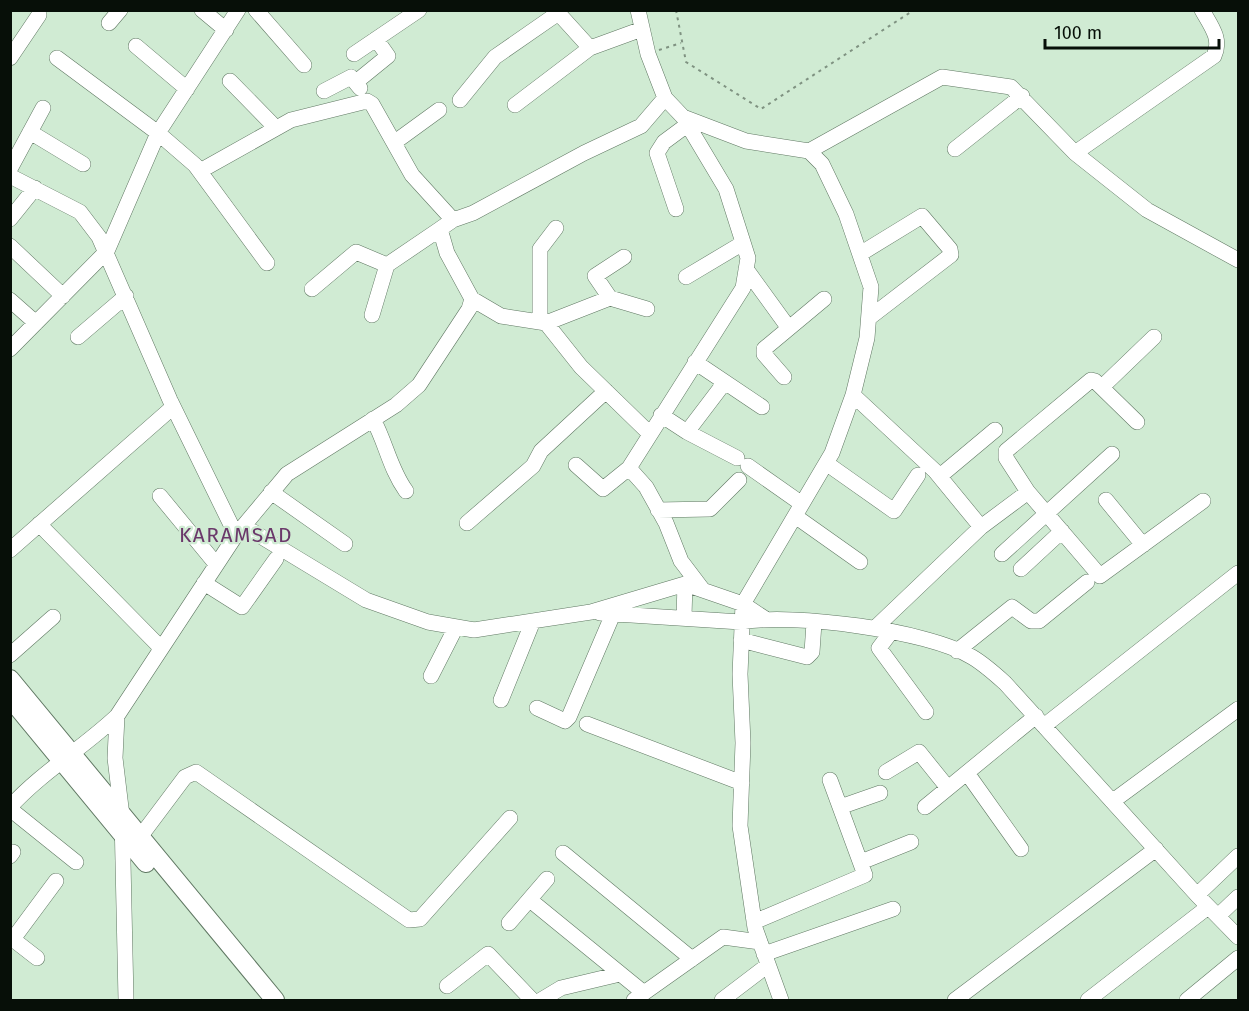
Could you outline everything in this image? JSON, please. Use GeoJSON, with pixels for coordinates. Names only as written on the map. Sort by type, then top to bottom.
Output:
{"type":"FeatureCollection","features":[{"type":"Feature","properties":{"kind":"main road"},"geometry":{"type":"LineString","coordinates":[[10,679],[67,756],[261,1000]]}},
{"type":"Feature","properties":{"kind":"main road"},"geometry":{"type":"LineString","coordinates":[[14,709],[67,756],[122,816],[131,837],[275,1000]]}},
{"type":"Feature","properties":{"kind":"street"},"geometry":{"type":"LineString","coordinates":[[109,23],[120,10]]}},
{"type":"Feature","properties":{"kind":"street"},"geometry":{"type":"LineString","coordinates":[[202,10],[226,30]]}},
{"type":"Feature","properties":{"kind":"street"},"geometry":{"type":"LineString","coordinates":[[10,349],[107,251],[158,133],[238,10]]}},
{"type":"Feature","properties":{"kind":"street"},"geometry":{"type":"LineString","coordinates":[[354,54],[419,10]]}},
{"type":"Feature","properties":{"kind":"street"},"geometry":{"type":"LineString","coordinates":[[576,465],[603,489],[629,468],[649,433],[743,288],[748,258],[726,189],[685,121],[665,98],[648,54],[638,10]]}},
{"type":"Feature","properties":{"kind":"street"},"geometry":{"type":"LineString","coordinates":[[1078,152],[1214,56],[1218,47],[1215,34],[1202,10]]}},
{"type":"Feature","properties":{"kind":"street"},"geometry":{"type":"LineString","coordinates":[[264,13],[304,65]]}},
{"type":"Feature","properties":{"kind":"street"},"geometry":{"type":"LineString","coordinates":[[10,58],[39,15]]}},
{"type":"Feature","properties":{"kind":"street"},"geometry":{"type":"LineString","coordinates":[[460,100],[495,57],[554,16],[561,16],[590,48]]}},
{"type":"Feature","properties":{"kind":"street"},"geometry":{"type":"LineString","coordinates":[[515,105],[590,48],[642,30]]}},
{"type":"Feature","properties":{"kind":"street"},"geometry":{"type":"LineString","coordinates":[[356,82],[388,56],[376,39]]}},
{"type":"Feature","properties":{"kind":"street"},"geometry":{"type":"LineString","coordinates":[[136,46],[187,89]]}},
{"type":"Feature","properties":{"kind":"street"},"geometry":{"type":"LineString","coordinates":[[57,58],[158,133],[200,171],[267,263]]}},
{"type":"Feature","properties":{"kind":"street"},"geometry":{"type":"LineString","coordinates":[[324,91],[351,77],[356,82],[395,142],[412,175],[446,224],[447,253],[472,299],[501,316],[528,321],[543,321],[610,298],[647,309]]}},
{"type":"Feature","properties":{"kind":"street"},"geometry":{"type":"LineString","coordinates":[[809,151],[938,77],[1011,87],[1078,152],[1147,210],[1239,260]]}},
{"type":"Feature","properties":{"kind":"street"},"geometry":{"type":"LineString","coordinates":[[230,81],[276,128]]}},
{"type":"Feature","properties":{"kind":"street"},"geometry":{"type":"LineString","coordinates":[[955,149],[1022,96]]}},
{"type":"Feature","properties":{"kind":"street"},"geometry":{"type":"LineString","coordinates":[[372,315],[387,266],[446,224],[473,213],[584,153],[640,126],[665,98]]}},
{"type":"Feature","properties":{"kind":"street"},"geometry":{"type":"LineString","coordinates":[[200,171],[300,117],[368,101]]}},
{"type":"Feature","properties":{"kind":"street"},"geometry":{"type":"LineString","coordinates":[[10,169],[43,108]]}},
{"type":"Feature","properties":{"kind":"street"},"geometry":{"type":"LineString","coordinates":[[395,142],[439,110]]}},
{"type":"Feature","properties":{"kind":"street"},"geometry":{"type":"LineString","coordinates":[[685,121],[746,141],[809,151],[822,164],[846,214],[871,287],[867,338],[853,395],[826,463],[743,604],[740,826],[754,922],[781,1000]]}},
{"type":"Feature","properties":{"kind":"street"},"geometry":{"type":"LineString","coordinates":[[676,209],[657,153],[664,142],[685,121]]}},
{"type":"Feature","properties":{"kind":"street"},"geometry":{"type":"LineString","coordinates":[[30,132],[82,164]]}},
{"type":"Feature","properties":{"kind":"street"},"geometry":{"type":"LineString","coordinates":[[10,176],[80,212],[107,251],[173,407],[236,535]]}},
{"type":"Feature","properties":{"kind":"street"},"geometry":{"type":"LineString","coordinates":[[10,219],[35,188]]}},
{"type":"Feature","properties":{"kind":"street"},"geometry":{"type":"LineString","coordinates":[[860,254],[922,216],[950,249],[951,255],[869,318]]}},
{"type":"Feature","properties":{"kind":"street"},"geometry":{"type":"LineString","coordinates":[[556,228],[540,249],[543,321],[581,368],[649,433]]}},
{"type":"Feature","properties":{"kind":"street"},"geometry":{"type":"LineString","coordinates":[[686,277],[743,243]]}},
{"type":"Feature","properties":{"kind":"street"},"geometry":{"type":"LineString","coordinates":[[10,246],[63,296]]}},
{"type":"Feature","properties":{"kind":"street"},"geometry":{"type":"LineString","coordinates":[[312,289],[356,252],[387,266]]}},
{"type":"Feature","properties":{"kind":"street"},"geometry":{"type":"LineString","coordinates":[[610,298],[595,276],[624,257]]}},
{"type":"Feature","properties":{"kind":"street"},"geometry":{"type":"LineString","coordinates":[[746,269],[788,327]]}},
{"type":"Feature","properties":{"kind":"street"},"geometry":{"type":"LineString","coordinates":[[78,337],[126,296]]}},
{"type":"Feature","properties":{"kind":"street"},"geometry":{"type":"LineString","coordinates":[[76,862],[10,808],[67,756],[94,738],[117,716],[236,535],[287,474],[396,405],[419,385],[469,309],[472,299]]}},
{"type":"Feature","properties":{"kind":"street"},"geometry":{"type":"LineString","coordinates":[[784,377],[763,351],[788,327],[824,299]]}},
{"type":"Feature","properties":{"kind":"street"},"geometry":{"type":"LineString","coordinates":[[10,300],[36,323]]}},
{"type":"Feature","properties":{"kind":"street"},"geometry":{"type":"LineString","coordinates":[[1102,387],[1154,337]]}},
{"type":"Feature","properties":{"kind":"street"},"geometry":{"type":"LineString","coordinates":[[695,362],[762,407]]}},
{"type":"Feature","properties":{"kind":"street"},"geometry":{"type":"LineString","coordinates":[[1137,422],[1102,387],[1091,380],[1006,451],[1006,458],[1028,492],[1100,576],[1203,501]]}},
{"type":"Feature","properties":{"kind":"street"},"geometry":{"type":"LineString","coordinates":[[687,432],[725,382]]}},
{"type":"Feature","properties":{"kind":"street"},"geometry":{"type":"LineString","coordinates":[[467,523],[533,466],[541,451],[606,391]]}},
{"type":"Feature","properties":{"kind":"street"},"geometry":{"type":"LineString","coordinates":[[853,395],[940,476],[981,527]]}},
{"type":"Feature","properties":{"kind":"street"},"geometry":{"type":"LineString","coordinates":[[10,550],[173,407]]}},
{"type":"Feature","properties":{"kind":"street"},"geometry":{"type":"LineString","coordinates":[[661,415],[742,462],[860,562]]}},
{"type":"Feature","properties":{"kind":"street"},"geometry":{"type":"LineString","coordinates":[[373,419],[385,441],[395,476],[406,491]]}},
{"type":"Feature","properties":{"kind":"street"},"geometry":{"type":"LineString","coordinates":[[940,476],[995,430]]}},
{"type":"Feature","properties":{"kind":"street"},"geometry":{"type":"LineString","coordinates":[[1002,554],[1112,454]]}},
{"type":"Feature","properties":{"kind":"street"},"geometry":{"type":"LineString","coordinates":[[826,463],[894,511],[918,475]]}},
{"type":"Feature","properties":{"kind":"street"},"geometry":{"type":"LineString","coordinates":[[629,468],[646,487],[681,561],[703,590]]}},
{"type":"Feature","properties":{"kind":"street"},"geometry":{"type":"LineString","coordinates":[[658,510],[710,508],[739,480]]}},
{"type":"Feature","properties":{"kind":"street"},"geometry":{"type":"LineString","coordinates":[[271,492],[345,544]]}},
{"type":"Feature","properties":{"kind":"street"},"geometry":{"type":"LineString","coordinates":[[875,628],[981,527],[1028,492]]}},
{"type":"Feature","properties":{"kind":"street"},"geometry":{"type":"LineString","coordinates":[[160,496],[216,564]]}},
{"type":"Feature","properties":{"kind":"street"},"geometry":{"type":"LineString","coordinates":[[1106,500],[1143,545]]}},
{"type":"Feature","properties":{"kind":"street"},"geometry":{"type":"LineString","coordinates":[[39,524],[161,648]]}},
{"type":"Feature","properties":{"kind":"street"},"geometry":{"type":"LineString","coordinates":[[236,535],[252,531],[366,600],[428,622],[474,630],[591,612],[685,584],[743,604],[764,618]]}},
{"type":"Feature","properties":{"kind":"street"},"geometry":{"type":"LineString","coordinates":[[1021,569],[1062,531]]}},
{"type":"Feature","properties":{"kind":"street"},"geometry":{"type":"LineString","coordinates":[[204,583],[242,607],[276,559]]}},
{"type":"Feature","properties":{"kind":"street"},"geometry":{"type":"LineString","coordinates":[[925,807],[967,773],[1239,573]]}},
{"type":"Feature","properties":{"kind":"street"},"geometry":{"type":"LineString","coordinates":[[957,651],[1012,607],[1031,621],[1040,621],[1087,582]]}},
{"type":"Feature","properties":{"kind":"street"},"geometry":{"type":"LineString","coordinates":[[684,616],[685,584]]}},
{"type":"Feature","properties":{"kind":"street"},"geometry":{"type":"LineString","coordinates":[[664,590],[665,616]]}},
{"type":"Feature","properties":{"kind":"street"},"geometry":{"type":"LineString","coordinates":[[591,612],[684,616],[741,622],[764,618],[875,628],[933,641],[972,657],[1005,683],[1197,895],[1239,938]]}},
{"type":"Feature","properties":{"kind":"street"},"geometry":{"type":"LineString","coordinates":[[537,708],[559,720],[565,721],[569,717],[613,614]]}},
{"type":"Feature","properties":{"kind":"street"},"geometry":{"type":"LineString","coordinates":[[10,655],[53,617]]}},
{"type":"Feature","properties":{"kind":"street"},"geometry":{"type":"LineString","coordinates":[[501,700],[533,621]]}},
{"type":"Feature","properties":{"kind":"street"},"geometry":{"type":"LineString","coordinates":[[741,640],[807,657],[812,652],[814,623]]}},
{"type":"Feature","properties":{"kind":"street"},"geometry":{"type":"LineString","coordinates":[[431,676],[456,627]]}},
{"type":"Feature","properties":{"kind":"street"},"geometry":{"type":"LineString","coordinates":[[891,632],[879,648],[926,712]]}},
{"type":"Feature","properties":{"kind":"street"},"geometry":{"type":"LineString","coordinates":[[1113,801],[1239,710]]}},
{"type":"Feature","properties":{"kind":"street"},"geometry":{"type":"LineString","coordinates":[[117,716],[116,758],[122,816]]}},
{"type":"Feature","properties":{"kind":"street"},"geometry":{"type":"LineString","coordinates":[[587,724],[742,783]]}},
{"type":"Feature","properties":{"kind":"street"},"geometry":{"type":"LineString","coordinates":[[886,772],[919,752],[948,788]]}},
{"type":"Feature","properties":{"kind":"street"},"geometry":{"type":"LineString","coordinates":[[126,1000],[131,837],[185,777],[196,772],[409,920],[415,921],[420,919],[510,818]]}},
{"type":"Feature","properties":{"kind":"street"},"geometry":{"type":"LineString","coordinates":[[967,773],[1021,849]]}},
{"type":"Feature","properties":{"kind":"street"},"geometry":{"type":"LineString","coordinates":[[754,922],[865,875],[830,780]]}},
{"type":"Feature","properties":{"kind":"street"},"geometry":{"type":"LineString","coordinates":[[840,807],[880,793]]}},
{"type":"Feature","properties":{"kind":"street"},"geometry":{"type":"LineString","coordinates":[[861,862],[911,842]]}},
{"type":"Feature","properties":{"kind":"street"},"geometry":{"type":"LineString","coordinates":[[955,1000],[1156,849]]}},
{"type":"Feature","properties":{"kind":"street"},"geometry":{"type":"LineString","coordinates":[[563,853],[692,959]]}},
{"type":"Feature","properties":{"kind":"street"},"geometry":{"type":"LineString","coordinates":[[1197,895],[1239,856]]}},
{"type":"Feature","properties":{"kind":"street"},"geometry":{"type":"LineString","coordinates":[[510,923],[547,879]]}},
{"type":"Feature","properties":{"kind":"street"},"geometry":{"type":"LineString","coordinates":[[37,958],[12,938],[56,881]]}},
{"type":"Feature","properties":{"kind":"street"},"geometry":{"type":"LineString","coordinates":[[1088,1000],[1213,912],[1239,897]]}},
{"type":"Feature","properties":{"kind":"street"},"geometry":{"type":"LineString","coordinates":[[530,900],[620,974],[639,997],[723,938],[764,954]]}},
{"type":"Feature","properties":{"kind":"street"},"geometry":{"type":"LineString","coordinates":[[722,1000],[764,954],[893,909]]}},
{"type":"Feature","properties":{"kind":"street"},"geometry":{"type":"LineString","coordinates":[[447,986],[488,954],[532,1000]]}},
{"type":"Feature","properties":{"kind":"street"},"geometry":{"type":"LineString","coordinates":[[1187,1000],[1239,958]]}},
{"type":"Feature","properties":{"kind":"street"},"geometry":{"type":"LineString","coordinates":[[542,1000],[561,988],[620,974]]}},
{"type":"Feature","properties":{"kind":"path"},"geometry":{"type":"LineString","coordinates":[[676,10],[681,43],[689,66],[761,109],[914,10]]}},
{"type":"Feature","properties":{"kind":"path"},"geometry":{"type":"LineString","coordinates":[[648,54],[681,43]]}},
{"type":"Feature","properties":{"kind":"district","name":"KARAMSAD"},"geometry":{"type":"Point","coordinates":[236,535]}}]}
